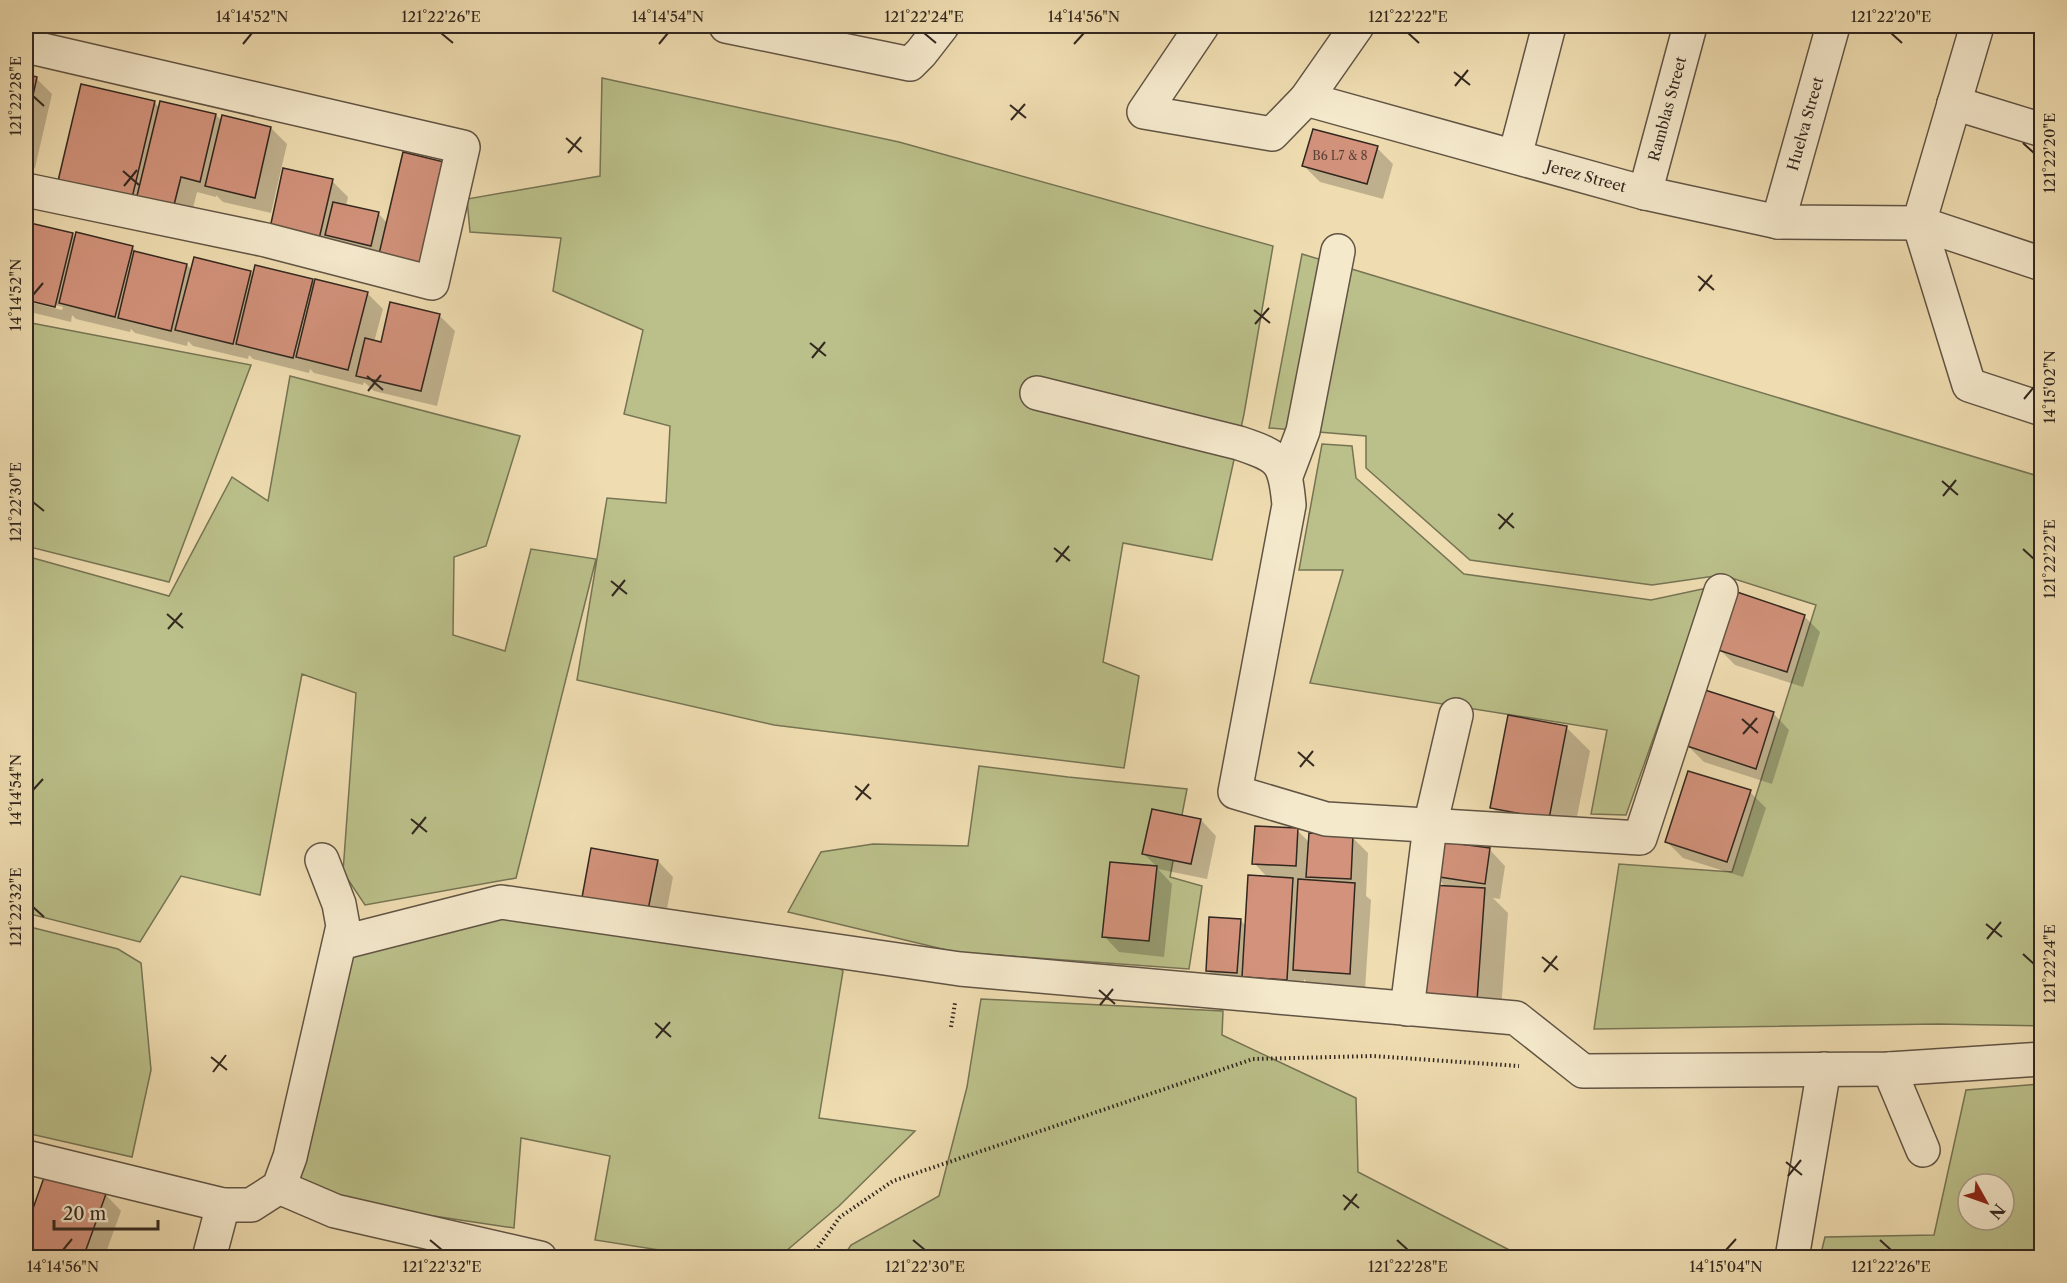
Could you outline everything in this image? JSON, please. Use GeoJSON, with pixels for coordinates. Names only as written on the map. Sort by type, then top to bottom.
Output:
{"type":"FeatureCollection","features":[{"type":"Feature","properties":{"kind":"street"},"geometry":{"type":"LineString","coordinates":[[726,26],[910,64],[942,26]]}},
{"type":"Feature","properties":{"kind":"street"},"geometry":{"type":"LineString","coordinates":[[1202,26],[1144,112],[1272,134],[1306,99],[1357,26]]}},
{"type":"Feature","properties":{"kind":"street"},"geometry":{"type":"LineString","coordinates":[[1515,156],[1549,26]]}},
{"type":"Feature","properties":{"kind":"street","name":"Ramblas Street"},"geometry":{"type":"LineString","coordinates":[[1645,193],[1690,26]]}},
{"type":"Feature","properties":{"kind":"street","name":"Huelva Street"},"geometry":{"type":"LineString","coordinates":[[1778,222],[1833,26]]}},
{"type":"Feature","properties":{"kind":"street"},"geometry":{"type":"LineString","coordinates":[[1977,26],[1919,223],[1969,386],[2042,409]]}},
{"type":"Feature","properties":{"kind":"street"},"geometry":{"type":"LineString","coordinates":[[26,46],[463,147],[432,283],[266,240],[26,190]]}},
{"type":"Feature","properties":{"kind":"street","name":"Jerez Street"},"geometry":{"type":"LineString","coordinates":[[1306,99],[1645,193],[1778,222],[1919,223],[2042,264]]}},
{"type":"Feature","properties":{"kind":"street"},"geometry":{"type":"LineString","coordinates":[[1954,103],[2042,130]]}},
{"type":"Feature","properties":{"kind":"street"},"geometry":{"type":"LineString","coordinates":[[1286,476],[1303,431],[1338,250]]}},
{"type":"Feature","properties":{"kind":"street"},"geometry":{"type":"LineString","coordinates":[[1037,393],[1239,443],[1266,452],[1280,463],[1286,476],[1288,506],[1235,792],[1326,819],[1640,838],[1721,591]]}},
{"type":"Feature","properties":{"kind":"street"},"geometry":{"type":"LineString","coordinates":[[1407,1009],[1430,826],[1456,715]]}},
{"type":"Feature","properties":{"kind":"street"},"geometry":{"type":"LineString","coordinates":[[26,1157],[222,1205],[251,1205],[279,1187],[290,1157],[343,926],[339,904],[321,860]]}},
{"type":"Feature","properties":{"kind":"street"},"geometry":{"type":"LineString","coordinates":[[340,943],[501,902],[960,969],[1516,1017],[1583,1071],[1889,1069],[2042,1059]]}},
{"type":"Feature","properties":{"kind":"street"},"geometry":{"type":"LineString","coordinates":[[1792,1257],[1824,1069]]}},
{"type":"Feature","properties":{"kind":"street"},"geometry":{"type":"LineString","coordinates":[[1889,1069],[1923,1150]]}},
{"type":"Feature","properties":{"kind":"street"},"geometry":{"type":"LineString","coordinates":[[279,1187],[335,1211],[540,1257]]}},
{"type":"Feature","properties":{"kind":"street"},"geometry":{"type":"LineString","coordinates":[[209,1257],[222,1205]]}},
{"type":"Feature","properties":{"kind":"path"},"geometry":{"type":"LineString","coordinates":[[810,1257],[840,1217],[893,1181],[1253,1059],[1373,1056],[1524,1067]]}},
{"type":"Feature","properties":{"kind":"green space"},"geometry":{"type":"Polygon","coordinates":[[[602,78],[899,142],[1273,246],[1244,414],[1212,560],[1123,543],[1103,662],[1139,676],[1124,768],[774,725],[577,680],[607,498],[666,503],[670,426],[624,414],[643,330],[553,291],[561,238],[470,232],[467,199],[600,176],[602,78]]]}},
{"type":"Feature","properties":{"kind":"green space"},"geometry":{"type":"Polygon","coordinates":[[[1302,254],[2041,477],[2041,1026],[1938,1024],[1594,1029],[1619,864],[1732,872],[1816,605],[1722,575],[1652,585],[1470,560],[1366,468],[1366,436],[1269,428],[1302,254]]]}},
{"type":"Feature","properties":{"kind":"green space"},"geometry":{"type":"Polygon","coordinates":[[[26,322],[251,365],[169,582],[26,546],[26,322]]]}},
{"type":"Feature","properties":{"kind":"green space"},"geometry":{"type":"Polygon","coordinates":[[[290,376],[520,436],[486,546],[454,557],[453,635],[505,651],[531,549],[596,559],[516,878],[365,905],[343,872],[356,693],[302,674],[260,895],[181,876],[140,942],[26,913],[26,556],[169,596],[232,477],[268,501],[290,376]]]}},
{"type":"Feature","properties":{"kind":"green space"},"geometry":{"type":"Polygon","coordinates":[[[1322,444],[1352,446],[1356,478],[1464,574],[1651,600],[1707,588],[1626,815],[1591,814],[1607,730],[1310,683],[1343,570],[1299,570],[1322,444]]]}},
{"type":"Feature","properties":{"kind":"green space"},"geometry":{"type":"Polygon","coordinates":[[[979,766],[1187,789],[1170,877],[1202,886],[1189,969],[955,952],[788,912],[821,852],[873,844],[968,846],[979,766]]]}},
{"type":"Feature","properties":{"kind":"green space"},"geometry":{"type":"Polygon","coordinates":[[[503,910],[832,962],[843,971],[819,1118],[915,1131],[839,1206],[779,1257],[704,1257],[595,1240],[610,1156],[521,1138],[514,1228],[374,1207],[294,1185],[346,951],[503,910]]]}},
{"type":"Feature","properties":{"kind":"green space"},"geometry":{"type":"Polygon","coordinates":[[[26,926],[118,949],[141,963],[151,1070],[132,1157],[26,1133],[26,926]]]}},
{"type":"Feature","properties":{"kind":"green space"},"geometry":{"type":"Polygon","coordinates":[[[981,999],[1223,1011],[1222,1035],[1356,1098],[1358,1172],[1523,1257],[843,1257],[851,1245],[939,1196],[967,1087],[981,999]]]}},
{"type":"Feature","properties":{"kind":"green space"},"geometry":{"type":"Polygon","coordinates":[[[2041,1084],[2041,1257],[1820,1257],[1825,1237],[1934,1235],[1966,1090],[2041,1084]]]}},
{"type":"Feature","properties":{"kind":"building"},"geometry":{"type":"Polygon","coordinates":[[[26,74],[37,77],[26,127],[26,74]]]}},
{"type":"Feature","properties":{"kind":"building"},"geometry":{"type":"Polygon","coordinates":[[[81,84],[155,101],[132,198],[58,181],[81,84]]]}},
{"type":"Feature","properties":{"kind":"building"},"geometry":{"type":"Polygon","coordinates":[[[160,101],[216,114],[200,182],[181,177],[173,209],[136,200],[160,101]]]}},
{"type":"Feature","properties":{"kind":"building"},"geometry":{"type":"Polygon","coordinates":[[[222,115],[271,127],[255,198],[205,186],[222,115]]]}},
{"type":"Feature","properties":{"kind":"building"},"geometry":{"type":"Polygon","coordinates":[[[1313,129],[1378,146],[1367,184],[1302,166],[1313,129]]]}},
{"type":"Feature","properties":{"kind":"building"},"geometry":{"type":"Polygon","coordinates":[[[403,152],[448,163],[424,264],[379,254],[403,152]]]}},
{"type":"Feature","properties":{"kind":"building"},"geometry":{"type":"Polygon","coordinates":[[[283,168],[333,179],[319,239],[270,228],[283,168]]]}},
{"type":"Feature","properties":{"kind":"building"},"geometry":{"type":"Polygon","coordinates":[[[333,202],[379,212],[371,246],[325,235],[333,202]]]}},
{"type":"Feature","properties":{"kind":"building"},"geometry":{"type":"Polygon","coordinates":[[[26,222],[73,233],[55,307],[26,300],[26,222]]]}},
{"type":"Feature","properties":{"kind":"building"},"geometry":{"type":"Polygon","coordinates":[[[76,232],[133,246],[115,317],[59,303],[76,232]]]}},
{"type":"Feature","properties":{"kind":"building"},"geometry":{"type":"Polygon","coordinates":[[[134,251],[187,264],[171,331],[118,318],[134,251]]]}},
{"type":"Feature","properties":{"kind":"building"},"geometry":{"type":"Polygon","coordinates":[[[194,257],[251,271],[233,344],[175,330],[194,257]]]}},
{"type":"Feature","properties":{"kind":"building"},"geometry":{"type":"Polygon","coordinates":[[[255,265],[313,279],[293,358],[236,344],[255,265]]]}},
{"type":"Feature","properties":{"kind":"building"},"geometry":{"type":"Polygon","coordinates":[[[315,279],[368,292],[348,370],[296,357],[315,279]]]}},
{"type":"Feature","properties":{"kind":"building"},"geometry":{"type":"Polygon","coordinates":[[[390,302],[440,314],[421,391],[356,376],[365,338],[381,342],[390,302]]]}},
{"type":"Feature","properties":{"kind":"building"},"geometry":{"type":"Polygon","coordinates":[[[1737,592],[1805,615],[1787,672],[1718,650],[1737,592]]]}},
{"type":"Feature","properties":{"kind":"building"},"geometry":{"type":"Polygon","coordinates":[[[1705,690],[1774,712],[1756,769],[1687,746],[1705,690]]]}},
{"type":"Feature","properties":{"kind":"building"},"geometry":{"type":"Polygon","coordinates":[[[1508,715],[1567,726],[1549,819],[1490,808],[1508,715]]]}},
{"type":"Feature","properties":{"kind":"building"},"geometry":{"type":"Polygon","coordinates":[[[1688,771],[1751,790],[1727,862],[1665,842],[1688,771]]]}},
{"type":"Feature","properties":{"kind":"building"},"geometry":{"type":"Polygon","coordinates":[[[1152,809],[1201,819],[1191,864],[1142,854],[1152,809]]]}},
{"type":"Feature","properties":{"kind":"building"},"geometry":{"type":"Polygon","coordinates":[[[1255,826],[1298,828],[1296,866],[1252,864],[1255,826]]]}},
{"type":"Feature","properties":{"kind":"building"},"geometry":{"type":"Polygon","coordinates":[[[1309,833],[1353,835],[1351,879],[1306,877],[1309,833]]]}},
{"type":"Feature","properties":{"kind":"building"},"geometry":{"type":"Polygon","coordinates":[[[1438,841],[1490,848],[1485,884],[1433,876],[1438,841]]]}},
{"type":"Feature","properties":{"kind":"building"},"geometry":{"type":"Polygon","coordinates":[[[591,848],[658,860],[647,915],[581,903],[591,848]]]}},
{"type":"Feature","properties":{"kind":"building"},"geometry":{"type":"Polygon","coordinates":[[[1110,862],[1157,866],[1149,941],[1102,937],[1110,862]]]}},
{"type":"Feature","properties":{"kind":"building"},"geometry":{"type":"Polygon","coordinates":[[[1248,875],[1293,878],[1287,980],[1242,977],[1248,875]]]}},
{"type":"Feature","properties":{"kind":"building"},"geometry":{"type":"Polygon","coordinates":[[[1298,879],[1355,883],[1350,974],[1293,970],[1298,879]]]}},
{"type":"Feature","properties":{"kind":"building"},"geometry":{"type":"Polygon","coordinates":[[[1431,885],[1485,888],[1477,1001],[1422,997],[1431,885]]]}},
{"type":"Feature","properties":{"kind":"building"},"geometry":{"type":"Polygon","coordinates":[[[1209,917],[1241,919],[1237,973],[1206,971],[1209,917]]]}},
{"type":"Feature","properties":{"kind":"building"},"geometry":{"type":"Polygon","coordinates":[[[46,1172],[106,1194],[83,1258],[42,1258],[26,1251],[26,1228],[46,1172]]]}}]}
